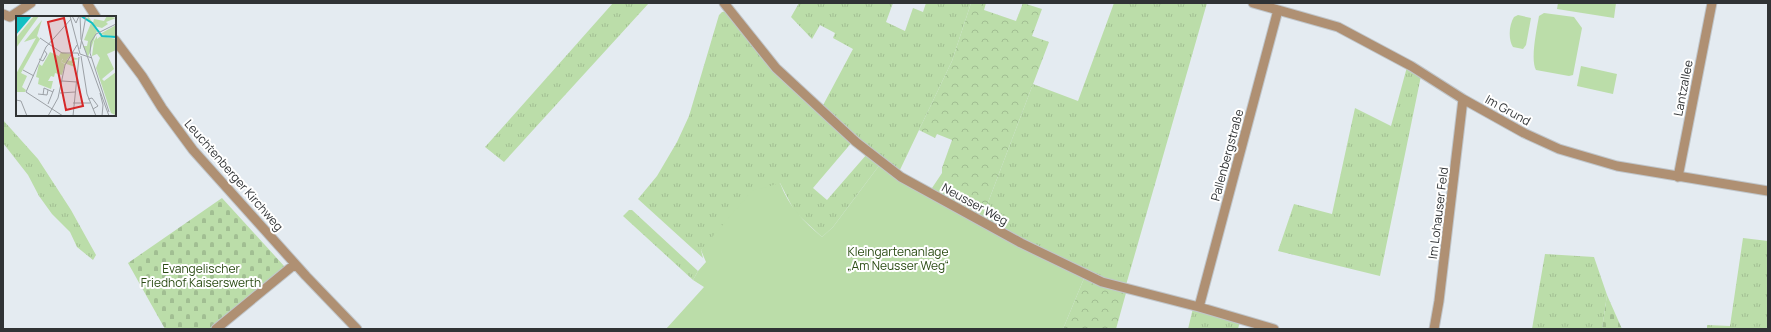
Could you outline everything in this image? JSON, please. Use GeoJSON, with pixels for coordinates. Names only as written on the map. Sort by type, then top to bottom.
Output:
{"type":"FeatureCollection","features":[{"type":"Feature","properties":{"kind":"street"},"geometry":{"type":"LineString","coordinates":[[3,14],[10,16],[13,15],[31,3]]}},
{"type":"Feature","properties":{"kind":"street"},"geometry":{"type":"LineString","coordinates":[[87,3],[95,16]]}},
{"type":"Feature","properties":{"kind":"street","name":"Neusser Weg"},"geometry":{"type":"LineString","coordinates":[[724,3],[776,68],[856,142],[901,177],[1021,243],[1102,282],[1199,306],[1274,329]]}},
{"type":"Feature","properties":{"kind":"street","name":"Im Grund"},"geometry":{"type":"LineString","coordinates":[[1253,3],[1338,27],[1411,66],[1463,99],[1524,133],[1559,149],[1617,166],[1768,192]]}},
{"type":"Feature","properties":{"kind":"street","name":"Lantzallee"},"geometry":{"type":"LineString","coordinates":[[1678,177],[1712,3]]}},
{"type":"Feature","properties":{"kind":"street","name":"Pallenbergstraße"},"geometry":{"type":"LineString","coordinates":[[1199,306],[1278,10]]}},
{"type":"Feature","properties":{"kind":"street","name":"Leuchtenberger Kirchweg"},"geometry":{"type":"LineString","coordinates":[[116,41],[193,150],[350,327]]}},
{"type":"Feature","properties":{"kind":"street","name":"Im Lohauser Feld"},"geometry":{"type":"LineString","coordinates":[[1434,329],[1441,286],[1463,99]]}},
{"type":"Feature","properties":{"kind":"street"},"geometry":{"type":"LineString","coordinates":[[216,329],[295,264]]}},
{"type":"Feature","properties":{"kind":"green space"},"geometry":{"type":"Polygon","coordinates":[[[613,3],[649,3],[504,162],[485,147],[613,3]]]}},
{"type":"Feature","properties":{"kind":"green space"},"geometry":{"type":"Polygon","coordinates":[[[799,3],[893,3],[886,22],[905,31],[913,8],[923,12],[926,3],[971,3],[952,61],[898,174],[821,109],[853,49],[833,38],[835,33],[820,25],[812,39],[791,17],[799,3]]]}},
{"type":"Feature","properties":{"kind":"green space"},"geometry":{"type":"Polygon","coordinates":[[[971,3],[986,3],[984,10],[1016,21],[1023,3],[1042,9],[1032,36],[1049,42],[981,221],[930,191],[942,173],[942,168],[952,140],[937,134],[935,138],[919,130],[952,61],[971,3]]]}},
{"type":"Feature","properties":{"kind":"green space"},"geometry":{"type":"Polygon","coordinates":[[[1114,3],[1207,3],[1126,285],[1106,280],[981,221],[1033,84],[1078,101],[1114,3]]]}},
{"type":"Feature","properties":{"kind":"green space"},"geometry":{"type":"Polygon","coordinates":[[[1558,3],[1616,3],[1614,18],[1557,9],[1558,3]]]}},
{"type":"Feature","properties":{"kind":"green space"},"geometry":{"type":"Polygon","coordinates":[[[728,11],[853,141],[813,188],[827,200],[867,154],[881,163],[833,227],[822,237],[795,212],[780,183],[701,250],[703,258],[638,199],[657,176],[677,142],[689,116],[719,15],[722,12],[728,11]]]}},
{"type":"Feature","properties":{"kind":"green space"},"geometry":{"type":"Polygon","coordinates":[[[1544,13],[1574,17],[1582,28],[1573,75],[1569,76],[1536,70],[1534,65],[1534,52],[1536,36],[1539,16],[1544,13]]]}},
{"type":"Feature","properties":{"kind":"green space"},"geometry":{"type":"Polygon","coordinates":[[[1518,15],[1531,18],[1526,45],[1523,49],[1513,47],[1510,40],[1511,24],[1514,17],[1518,15]]]}},
{"type":"Feature","properties":{"kind":"green space"},"geometry":{"type":"Polygon","coordinates":[[[1581,66],[1617,74],[1613,94],[1577,86],[1581,66]]]}},
{"type":"Feature","properties":{"kind":"green space"},"geometry":{"type":"Polygon","coordinates":[[[1407,67],[1421,76],[1380,276],[1278,251],[1294,204],[1332,214],[1355,108],[1391,126],[1407,67]]]}},
{"type":"Feature","properties":{"kind":"green space"},"geometry":{"type":"Polygon","coordinates":[[[3,120],[38,159],[71,210],[96,255],[93,260],[77,247],[70,232],[52,214],[39,196],[28,175],[3,143],[3,120]]]}},
{"type":"Feature","properties":{"kind":"green space","name":"Kleingartenanlage „Am Neusser Weg“"},"geometry":{"type":"Polygon","coordinates":[[[881,163],[1085,276],[1063,329],[666,329],[704,287],[693,280],[698,271],[706,262],[701,250],[752,191],[780,183],[797,213],[822,237],[833,227],[881,163]]]}},
{"type":"Feature","properties":{"kind":"green space","name":"Evangelischer Friedhof Kaiserswerth"},"geometry":{"type":"Polygon","coordinates":[[[222,198],[285,267],[217,329],[165,329],[128,263],[222,198]]]}},
{"type":"Feature","properties":{"kind":"green space"},"geometry":{"type":"Polygon","coordinates":[[[629,210],[632,210],[698,271],[693,280],[623,216],[629,210]]]}},
{"type":"Feature","properties":{"kind":"green space"},"geometry":{"type":"Polygon","coordinates":[[[1743,238],[1768,241],[1768,329],[1707,329],[1707,325],[1730,326],[1743,238]]]}},
{"type":"Feature","properties":{"kind":"green space"},"geometry":{"type":"Polygon","coordinates":[[[1545,254],[1594,257],[1607,295],[1602,329],[1532,329],[1545,254]]]}},
{"type":"Feature","properties":{"kind":"green space"},"geometry":{"type":"Polygon","coordinates":[[[1085,276],[1126,293],[1116,329],[1063,329],[1085,276]]]}},
{"type":"Feature","properties":{"kind":"green space"},"geometry":{"type":"Polygon","coordinates":[[[1607,295],[1622,329],[1602,329],[1607,295]]]}},
{"type":"Feature","properties":{"kind":"green space"},"geometry":{"type":"Polygon","coordinates":[[[1193,308],[1240,321],[1238,329],[1188,329],[1193,308]]]}}]}
